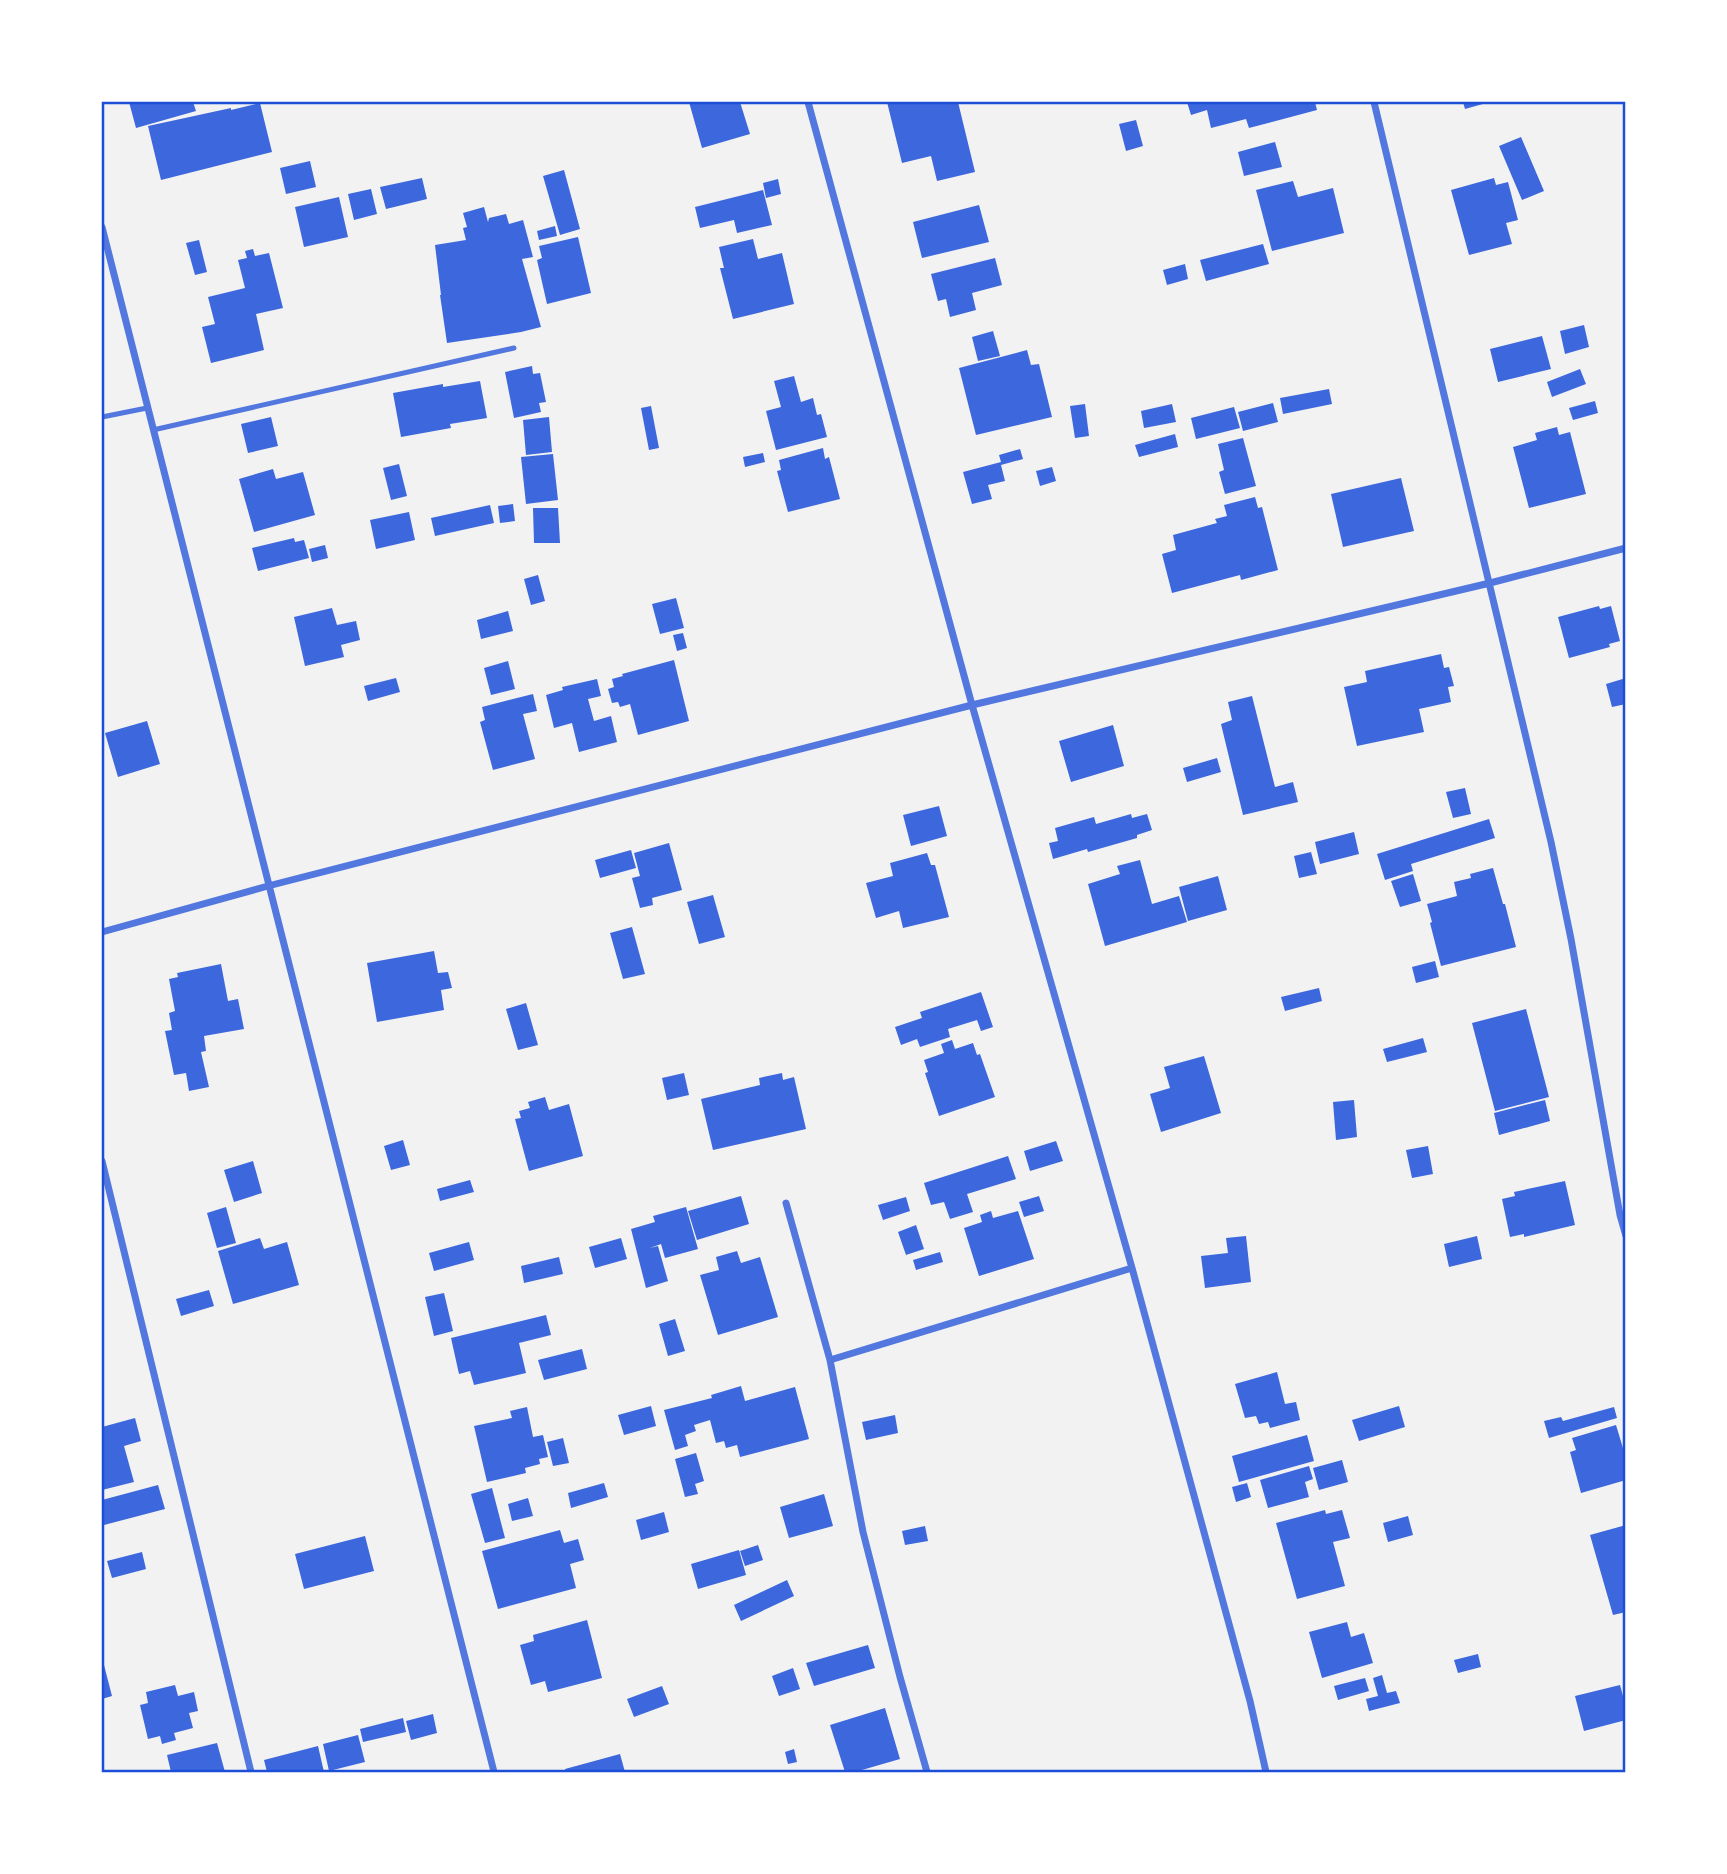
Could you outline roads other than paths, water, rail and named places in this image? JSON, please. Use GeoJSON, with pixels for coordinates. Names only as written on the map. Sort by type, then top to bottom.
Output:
{"type":"FeatureCollection","features":[{"type":"Feature","properties":{"kind":"street"},"geometry":{"type":"LineString","coordinates":[[808,102],[972,705],[1132,1268],[1250,1701],[1266,1773]]}},
{"type":"Feature","properties":{"kind":"street"},"geometry":{"type":"LineString","coordinates":[[1374,102],[1551,842],[1626,1236]]}},
{"type":"Feature","properties":{"kind":"street"},"geometry":{"type":"LineString","coordinates":[[102,228],[494,1773]]}},
{"type":"Feature","properties":{"kind":"street"},"geometry":{"type":"LineString","coordinates":[[102,932],[268,886],[972,705],[1490,583],[1626,548]]}},
{"type":"Feature","properties":{"kind":"street"},"geometry":{"type":"LineString","coordinates":[[102,1161],[251,1773]]}},
{"type":"Feature","properties":{"kind":"street"},"geometry":{"type":"LineString","coordinates":[[786,1203],[830,1360],[863,1532],[927,1773]]}},
{"type":"Feature","properties":{"kind":"street"},"geometry":{"type":"LineString","coordinates":[[830,1360],[1132,1268]]}},
{"type":"Feature","properties":{"kind":"lane"},"geometry":{"type":"LineString","coordinates":[[153,430],[514,348]]}},
{"type":"Feature","properties":{"kind":"lane"},"geometry":{"type":"LineString","coordinates":[[102,416],[147,408]]}}]}
